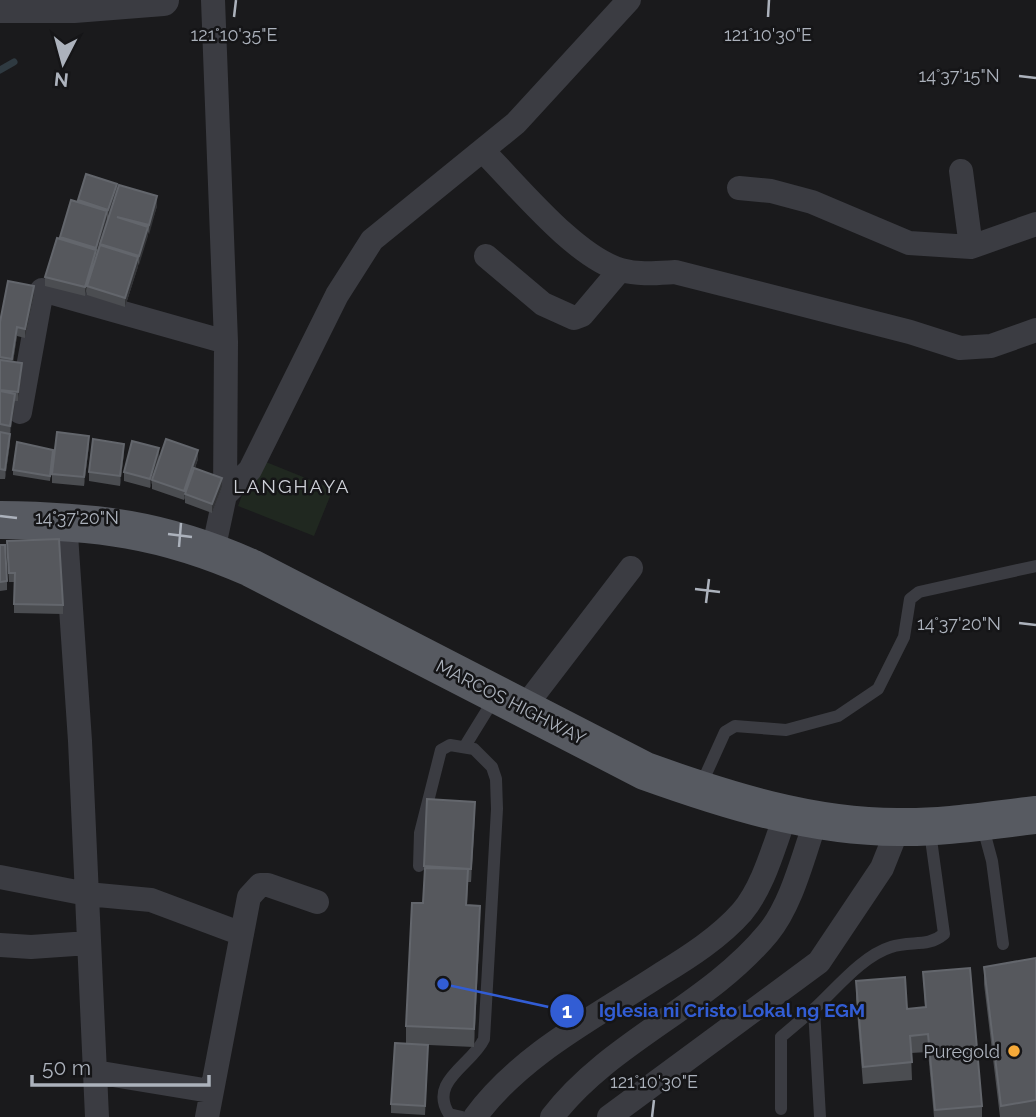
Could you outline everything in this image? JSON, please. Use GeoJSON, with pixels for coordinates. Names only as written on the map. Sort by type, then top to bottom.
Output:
{"type":"FeatureCollection","features":[{"type":"Feature","properties":{"kind":"main road","name":"MARCOS HIGHWAY"},"geometry":{"type":"LineString","coordinates":[[0,520],[65,520],[130,528],[213,551],[645,771],[699,790],[801,817],[913,827],[1036,815]]}},
{"type":"Feature","properties":{"kind":"street"},"geometry":{"type":"LineString","coordinates":[[0,6],[74,7],[163,0]]}},
{"type":"Feature","properties":{"kind":"street"},"geometry":{"type":"LineString","coordinates":[[213,0],[226,342],[225,495],[213,551]]}},
{"type":"Feature","properties":{"kind":"street"},"geometry":{"type":"LineString","coordinates":[[225,495],[250,470],[337,295],[372,240],[516,123],[629,0]]}},
{"type":"Feature","properties":{"kind":"street"},"geometry":{"type":"LineString","coordinates":[[483,151],[577,245],[620,270],[643,274],[675,272],[910,332],[960,348],[992,346],[1036,330]]}},
{"type":"Feature","properties":{"kind":"street"},"geometry":{"type":"LineString","coordinates":[[961,171],[971,247]]}},
{"type":"Feature","properties":{"kind":"street"},"geometry":{"type":"LineString","coordinates":[[739,188],[771,191],[812,202],[909,243],[971,247],[1036,223]]}},
{"type":"Feature","properties":{"kind":"street"},"geometry":{"type":"LineString","coordinates":[[486,256],[543,304],[574,318],[582,314],[620,270]]}},
{"type":"Feature","properties":{"kind":"street"},"geometry":{"type":"LineString","coordinates":[[20,412],[42,290],[226,342]]}},
{"type":"Feature","properties":{"kind":"street"},"geometry":{"type":"LineString","coordinates":[[65,520],[97,1117]]}},
{"type":"Feature","properties":{"kind":"street"},"geometry":{"type":"LineString","coordinates":[[510,701],[631,568]]}},
{"type":"Feature","properties":{"kind":"street"},"geometry":{"type":"LineString","coordinates":[[475,1117],[487,1101],[526,1065],[684,960],[742,912],[801,817]]}},
{"type":"Feature","properties":{"kind":"street"},"geometry":{"type":"LineString","coordinates":[[552,1117],[599,1069],[707,988],[769,932],[789,892],[801,817]]}},
{"type":"Feature","properties":{"kind":"street"},"geometry":{"type":"LineString","coordinates":[[609,1117],[819,961],[913,827]]}},
{"type":"Feature","properties":{"kind":"street"},"geometry":{"type":"LineString","coordinates":[[0,877],[87,894],[151,900],[242,934]]}},
{"type":"Feature","properties":{"kind":"street"},"geometry":{"type":"LineString","coordinates":[[207,1117],[209,1091],[249,897],[260,885],[317,902]]}},
{"type":"Feature","properties":{"kind":"street"},"geometry":{"type":"LineString","coordinates":[[0,945],[31,947],[89,943]]}},
{"type":"Feature","properties":{"kind":"street"},"geometry":{"type":"LineString","coordinates":[[95,1072],[209,1091]]}},
{"type":"Feature","properties":{"kind":"lane"},"geometry":{"type":"LineString","coordinates":[[699,790],[725,732],[735,726],[786,730],[838,716],[878,690],[904,637],[910,599],[919,592],[1036,566]]}},
{"type":"Feature","properties":{"kind":"lane"},"geometry":{"type":"LineString","coordinates":[[464,747],[510,701]]}},
{"type":"Feature","properties":{"kind":"lane"},"geometry":{"type":"LineString","coordinates":[[419,866],[421,829],[441,750],[450,745],[474,749],[492,767],[497,809],[484,1039],[480,1048],[448,1080],[443,1094],[444,1105],[449,1114],[462,1117]]}},
{"type":"Feature","properties":{"kind":"lane"},"geometry":{"type":"LineString","coordinates":[[982,821],[992,862],[1003,944]]}},
{"type":"Feature","properties":{"kind":"lane"},"geometry":{"type":"LineString","coordinates":[[781,1109],[781,1037],[866,962],[891,947],[933,943],[944,934],[913,827]]}},
{"type":"Feature","properties":{"kind":"lane"},"geometry":{"type":"LineString","coordinates":[[814,1009],[820,1117]]}},
{"type":"Feature","properties":{"kind":"shaded area"},"geometry":{"type":"Polygon","coordinates":[[[256,458],[333,489],[314,536],[238,506],[256,458]]]}},
{"type":"Feature","properties":{"kind":"building"},"geometry":{"type":"Polygon","coordinates":[[[86,174],[117,184],[108,210],[78,200],[86,174]]]}},
{"type":"Feature","properties":{"kind":"building"},"geometry":{"type":"Polygon","coordinates":[[[119,185],[157,196],[149,225],[117,217],[148,227],[139,256],[100,244],[119,185]]]}},
{"type":"Feature","properties":{"kind":"building"},"geometry":{"type":"Polygon","coordinates":[[[71,200],[107,211],[96,248],[60,237],[71,200]]]}},
{"type":"Feature","properties":{"kind":"building"},"geometry":{"type":"Polygon","coordinates":[[[57,238],[96,250],[85,287],[45,277],[57,238]]]}},
{"type":"Feature","properties":{"kind":"building"},"geometry":{"type":"Polygon","coordinates":[[[100,245],[138,257],[125,298],[87,286],[100,245]]]}},
{"type":"Feature","properties":{"kind":"building"},"geometry":{"type":"Polygon","coordinates":[[[8,281],[34,286],[25,329],[17,327],[12,359],[0,357],[0,322],[8,281]]]}},
{"type":"Feature","properties":{"kind":"building"},"geometry":{"type":"Polygon","coordinates":[[[0,360],[22,363],[18,392],[0,390],[0,360]]]}},
{"type":"Feature","properties":{"kind":"building"},"geometry":{"type":"Polygon","coordinates":[[[0,391],[15,394],[10,426],[0,424],[0,391]]]}},
{"type":"Feature","properties":{"kind":"building"},"geometry":{"type":"Polygon","coordinates":[[[0,432],[10,434],[5,470],[0,469],[0,432]]]}},
{"type":"Feature","properties":{"kind":"building"},"geometry":{"type":"Polygon","coordinates":[[[57,432],[89,436],[84,477],[52,474],[57,432]]]}},
{"type":"Feature","properties":{"kind":"building"},"geometry":{"type":"Polygon","coordinates":[[[93,439],[124,444],[120,476],[89,472],[93,439]]]}},
{"type":"Feature","properties":{"kind":"building"},"geometry":{"type":"Polygon","coordinates":[[[166,439],[198,450],[184,491],[152,480],[166,439]]]}},
{"type":"Feature","properties":{"kind":"building"},"geometry":{"type":"Polygon","coordinates":[[[132,441],[159,448],[150,479],[124,472],[132,441]]]}},
{"type":"Feature","properties":{"kind":"building"},"geometry":{"type":"Polygon","coordinates":[[[17,442],[53,450],[50,476],[13,470],[17,442]]]}},
{"type":"Feature","properties":{"kind":"building"},"geometry":{"type":"Polygon","coordinates":[[[194,468],[222,478],[212,504],[185,494],[194,468]]]}},
{"type":"Feature","properties":{"kind":"building"},"geometry":{"type":"Polygon","coordinates":[[[59,539],[63,605],[14,604],[15,573],[9,573],[7,541],[59,539]]]}},
{"type":"Feature","properties":{"kind":"building"},"geometry":{"type":"Polygon","coordinates":[[[0,545],[5,545],[7,581],[0,582],[0,545]]]}},
{"type":"Feature","properties":{"kind":"building"},"geometry":{"type":"Polygon","coordinates":[[[427,799],[475,802],[471,869],[424,866],[427,799]]]}},
{"type":"Feature","properties":{"kind":"building"},"geometry":{"type":"Polygon","coordinates":[[[425,868],[468,869],[466,905],[480,906],[474,1029],[406,1026],[412,903],[423,903],[425,868]]]}},
{"type":"Feature","properties":{"kind":"building","name":"Puregold"},"geometry":{"type":"Polygon","coordinates":[[[1036,958],[1036,1100],[1001,1106],[984,967],[1036,958]]]}},
{"type":"Feature","properties":{"kind":"building"},"geometry":{"type":"Polygon","coordinates":[[[970,968],[982,1106],[935,1110],[928,1034],[910,1036],[912,1062],[863,1067],[856,981],[905,977],[907,1009],[926,1007],[923,972],[970,968]]]}},
{"type":"Feature","properties":{"kind":"building"},"geometry":{"type":"Polygon","coordinates":[[[395,1043],[428,1045],[425,1106],[391,1104],[395,1043]]]}},
{"type":"Feature","properties":{"kind":"waterway"},"geometry":{"type":"LineString","coordinates":[[0,70],[14,62]]}},
{"type":"Feature","properties":{"kind":"place","name":"Iglesia ni Cristo Lokal ng EGM"},"geometry":{"type":"Point","coordinates":[443,984]}},
{"type":"Feature","properties":{"kind":"place","name":"Puregold"},"geometry":{"type":"Point","coordinates":[1014,1051]}},
{"type":"Feature","properties":{"kind":"district","name":"LANGHAYA"},"geometry":{"type":"Point","coordinates":[292,486]}}]}
